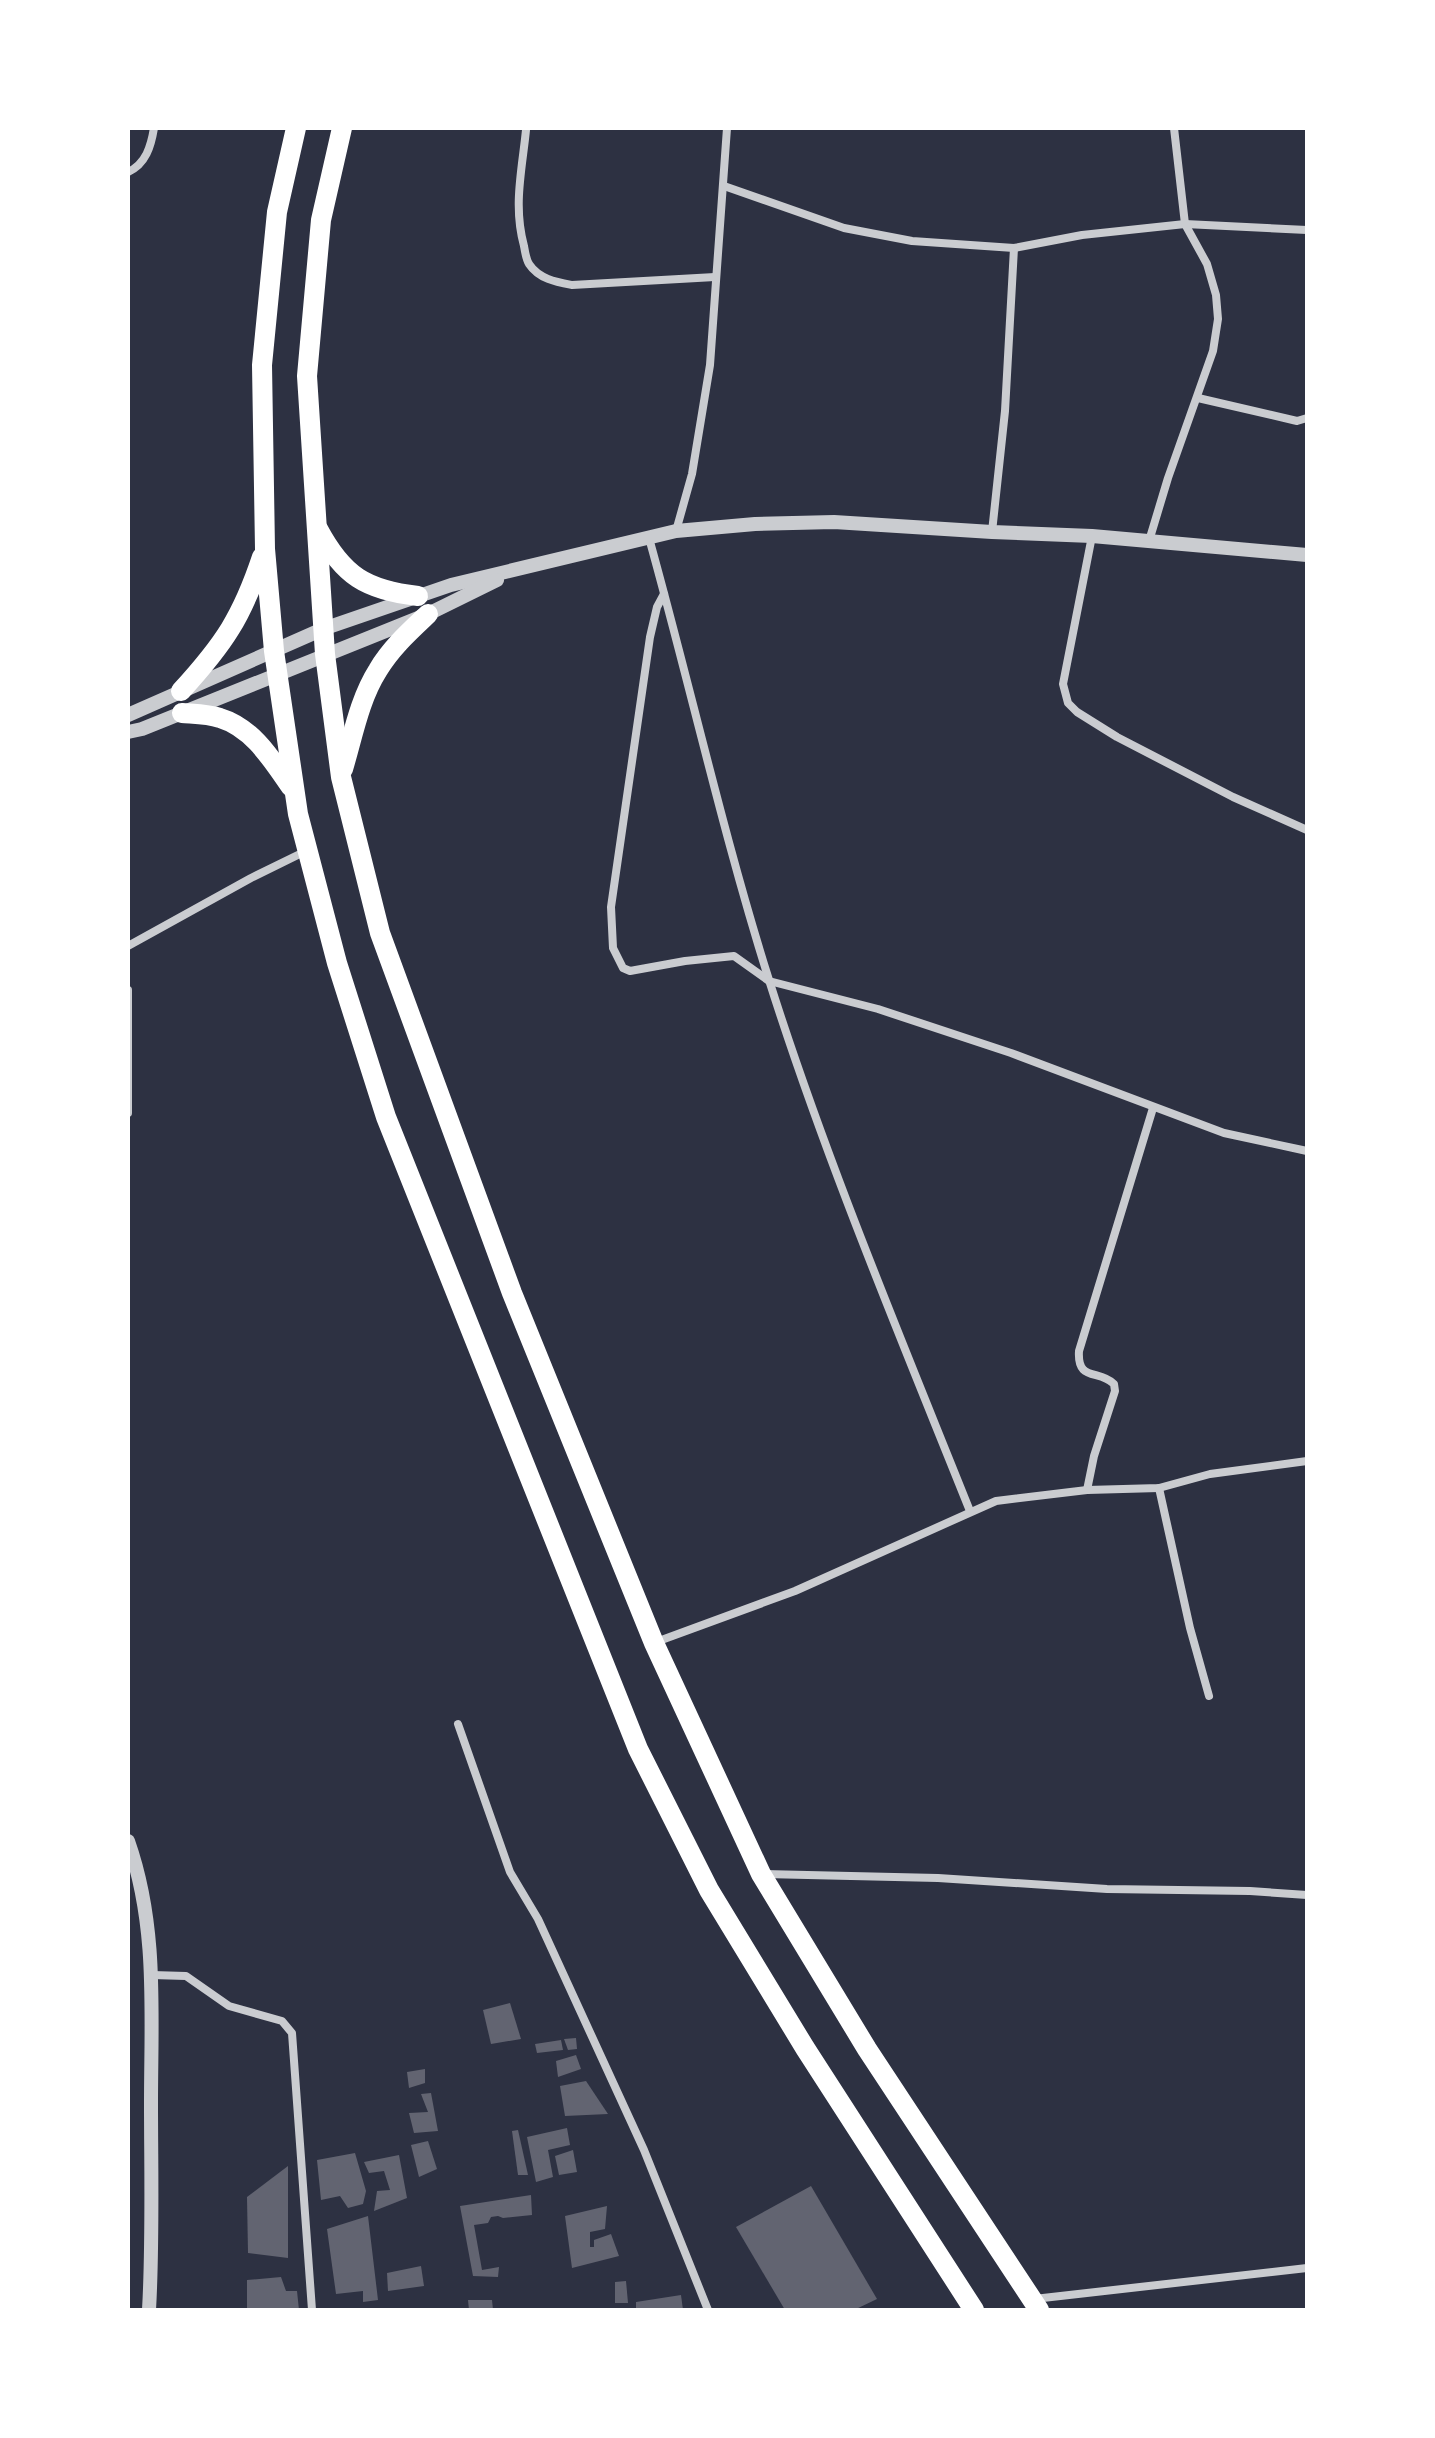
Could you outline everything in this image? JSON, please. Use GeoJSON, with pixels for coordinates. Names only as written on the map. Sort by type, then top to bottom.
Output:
{"type":"FeatureCollection","features":[{"type":"Feature","properties":{"kind":"main road"},"geometry":{"type":"LineString","coordinates":[[296,128],[277,212],[262,365],[265,549],[274,651],[294,791],[306,851],[337,963],[386,1117],[638,1749],[709,1890],[805,2048],[974,2310]]}},
{"type":"Feature","properties":{"kind":"main road"},"geometry":{"type":"LineString","coordinates":[[342,128],[321,220],[307,376],[325,654],[341,777],[380,933],[512,1293],[654,1643],[761,1874],[867,2049],[1036,2305]]}},
{"type":"Feature","properties":{"kind":"main road"},"geometry":{"type":"LineString","coordinates":[[315,524],[334,556],[354,576],[381,590],[423,605],[378,670],[362,703],[341,777]]}},
{"type":"Feature","properties":{"kind":"main road"},"geometry":{"type":"LineString","coordinates":[[181,691],[227,638],[247,602],[265,549]]}},
{"type":"Feature","properties":{"kind":"main road"},"geometry":{"type":"LineString","coordinates":[[182,713],[217,717],[234,723],[255,739],[294,791]]}},
{"type":"Feature","properties":{"kind":"street"},"geometry":{"type":"LineString","coordinates":[[128,172],[139,166],[146,156],[154,128]]}},
{"type":"Feature","properties":{"kind":"street"},"geometry":{"type":"LineString","coordinates":[[676,531],[699,438],[710,365],[727,128]]}},
{"type":"Feature","properties":{"kind":"street"},"geometry":{"type":"LineString","coordinates":[[1149,541],[1213,351],[1218,319],[1207,264],[1185,224],[1174,128]]}},
{"type":"Feature","properties":{"kind":"street"},"geometry":{"type":"LineString","coordinates":[[526,130],[518,185],[518,210],[528,263],[539,273],[551,282],[572,285],[715,277]]}},
{"type":"Feature","properties":{"kind":"street"},"geometry":{"type":"LineString","coordinates":[[724,186],[844,228],[912,241],[1014,248],[1082,235],[1185,224],[1307,230]]}},
{"type":"Feature","properties":{"kind":"street"},"geometry":{"type":"LineString","coordinates":[[992,532],[1005,411],[1014,248]]}},
{"type":"Feature","properties":{"kind":"street"},"geometry":{"type":"LineString","coordinates":[[1198,398],[1297,421],[1307,418]]}},
{"type":"Feature","properties":{"kind":"street"},"geometry":{"type":"LineString","coordinates":[[128,732],[325,654],[423,605],[451,585],[676,531],[755,524],[834,522],[1092,536],[1307,555]]}},
{"type":"Feature","properties":{"kind":"street"},"geometry":{"type":"LineString","coordinates":[[1092,536],[1063,684],[1068,703],[1117,737],[1233,797],[1307,830]]}},
{"type":"Feature","properties":{"kind":"street"},"geometry":{"type":"LineString","coordinates":[[649,538],[769,981],[844,1194],[970,1511]]}},
{"type":"Feature","properties":{"kind":"street"},"geometry":{"type":"LineString","coordinates":[[664,594],[657,607],[650,637],[620,834],[611,907],[613,948],[618,963],[628,971],[729,956],[740,959],[769,981],[878,1009],[996,1048],[1224,1133],[1307,1151]]}},
{"type":"Feature","properties":{"kind":"street"},"geometry":{"type":"LineString","coordinates":[[128,715],[323,629],[423,605]]}},
{"type":"Feature","properties":{"kind":"street"},"geometry":{"type":"LineString","coordinates":[[128,946],[230,888],[306,851]]}},
{"type":"Feature","properties":{"kind":"street"},"geometry":{"type":"LineString","coordinates":[[128,990],[128,1113]]}},
{"type":"Feature","properties":{"kind":"street"},"geometry":{"type":"LineString","coordinates":[[1087,1490],[1094,1456],[1115,1391],[1114,1384],[1108,1378],[1088,1374],[1082,1368],[1078,1361],[1079,1351],[1153,1108]]}},
{"type":"Feature","properties":{"kind":"street"},"geometry":{"type":"LineString","coordinates":[[654,1643],[795,1591],[996,1501],[1087,1490],[1159,1488],[1210,1474],[1307,1461]]}},
{"type":"Feature","properties":{"kind":"street"},"geometry":{"type":"LineString","coordinates":[[1159,1488],[1190,1628],[1209,1696]]}},
{"type":"Feature","properties":{"kind":"street"},"geometry":{"type":"LineString","coordinates":[[458,1724],[510,1872],[538,1919],[644,2150],[708,2310]]}},
{"type":"Feature","properties":{"kind":"street"},"geometry":{"type":"LineString","coordinates":[[128,1841],[150,1934],[152,1975],[149,2310]]}},
{"type":"Feature","properties":{"kind":"street"},"geometry":{"type":"LineString","coordinates":[[761,1874],[938,1878],[1107,1889],[1307,1895]]}},
{"type":"Feature","properties":{"kind":"street"},"geometry":{"type":"LineString","coordinates":[[152,1975],[186,1976],[229,2006],[282,2021],[292,2033],[312,2310]]}},
{"type":"Feature","properties":{"kind":"street"},"geometry":{"type":"LineString","coordinates":[[1036,2305],[1307,2268]]}},
{"type":"Feature","properties":{"kind":"building"},"geometry":{"type":"Polygon","coordinates":[[[510,2003],[521,2039],[491,2044],[483,2010],[510,2003]]]}},
{"type":"Feature","properties":{"kind":"building"},"geometry":{"type":"Polygon","coordinates":[[[576,2038],[577,2049],[568,2050],[564,2039],[576,2038]]]}},
{"type":"Feature","properties":{"kind":"building"},"geometry":{"type":"Polygon","coordinates":[[[561,2040],[563,2050],[537,2053],[535,2044],[561,2040]]]}},
{"type":"Feature","properties":{"kind":"building"},"geometry":{"type":"Polygon","coordinates":[[[576,2055],[581,2069],[558,2077],[556,2061],[576,2055]]]}},
{"type":"Feature","properties":{"kind":"building"},"geometry":{"type":"Polygon","coordinates":[[[425,2069],[425,2083],[409,2088],[407,2072],[425,2069]]]}},
{"type":"Feature","properties":{"kind":"building"},"geometry":{"type":"Polygon","coordinates":[[[586,2081],[608,2114],[565,2116],[560,2086],[586,2081]]]}},
{"type":"Feature","properties":{"kind":"building"},"geometry":{"type":"Polygon","coordinates":[[[431,2093],[438,2131],[414,2133],[409,2113],[428,2112],[421,2094],[431,2093]]]}},
{"type":"Feature","properties":{"kind":"building"},"geometry":{"type":"Polygon","coordinates":[[[567,2128],[570,2145],[548,2150],[553,2177],[536,2182],[527,2137],[567,2128]]]}},
{"type":"Feature","properties":{"kind":"building"},"geometry":{"type":"Polygon","coordinates":[[[518,2130],[528,2175],[518,2175],[512,2131],[518,2130]]]}},
{"type":"Feature","properties":{"kind":"building"},"geometry":{"type":"Polygon","coordinates":[[[428,2141],[437,2169],[419,2177],[411,2145],[428,2141]]]}},
{"type":"Feature","properties":{"kind":"building"},"geometry":{"type":"Polygon","coordinates":[[[573,2150],[577,2172],[559,2175],[555,2156],[573,2150]]]}},
{"type":"Feature","properties":{"kind":"building"},"geometry":{"type":"Polygon","coordinates":[[[355,2153],[366,2191],[363,2204],[348,2208],[340,2196],[321,2200],[317,2160],[355,2153]]]}},
{"type":"Feature","properties":{"kind":"building"},"geometry":{"type":"Polygon","coordinates":[[[399,2155],[407,2198],[374,2211],[377,2191],[390,2190],[384,2171],[369,2173],[364,2162],[399,2155]]]}},
{"type":"Feature","properties":{"kind":"building"},"geometry":{"type":"Polygon","coordinates":[[[288,2166],[288,2258],[248,2253],[247,2197],[288,2166]]]}},
{"type":"Feature","properties":{"kind":"building"},"geometry":{"type":"Polygon","coordinates":[[[811,2186],[877,2299],[854,2310],[785,2310],[736,2227],[811,2186]]]}},
{"type":"Feature","properties":{"kind":"building"},"geometry":{"type":"Polygon","coordinates":[[[531,2195],[532,2215],[491,2217],[488,2223],[474,2225],[482,2270],[499,2267],[498,2277],[473,2276],[460,2206],[531,2195]]]}},
{"type":"Feature","properties":{"kind":"building"},"geometry":{"type":"Polygon","coordinates":[[[607,2206],[605,2229],[590,2232],[590,2247],[594,2247],[594,2240],[611,2234],[619,2256],[572,2268],[565,2216],[607,2206]]]}},
{"type":"Feature","properties":{"kind":"building"},"geometry":{"type":"Polygon","coordinates":[[[368,2216],[378,2300],[363,2302],[363,2291],[336,2294],[327,2229],[368,2216]]]}},
{"type":"Feature","properties":{"kind":"building"},"geometry":{"type":"Polygon","coordinates":[[[421,2266],[424,2286],[388,2291],[387,2273],[421,2266]]]}},
{"type":"Feature","properties":{"kind":"building"},"geometry":{"type":"Polygon","coordinates":[[[281,2277],[286,2291],[297,2291],[299,2310],[247,2310],[247,2280],[281,2277]]]}},
{"type":"Feature","properties":{"kind":"building"},"geometry":{"type":"Polygon","coordinates":[[[626,2281],[628,2303],[615,2303],[615,2282],[626,2281]]]}},
{"type":"Feature","properties":{"kind":"building"},"geometry":{"type":"Polygon","coordinates":[[[681,2295],[683,2310],[636,2310],[636,2302],[681,2295]]]}},
{"type":"Feature","properties":{"kind":"building"},"geometry":{"type":"Polygon","coordinates":[[[468,2300],[492,2300],[493,2310],[469,2310],[468,2300]]]}}]}
